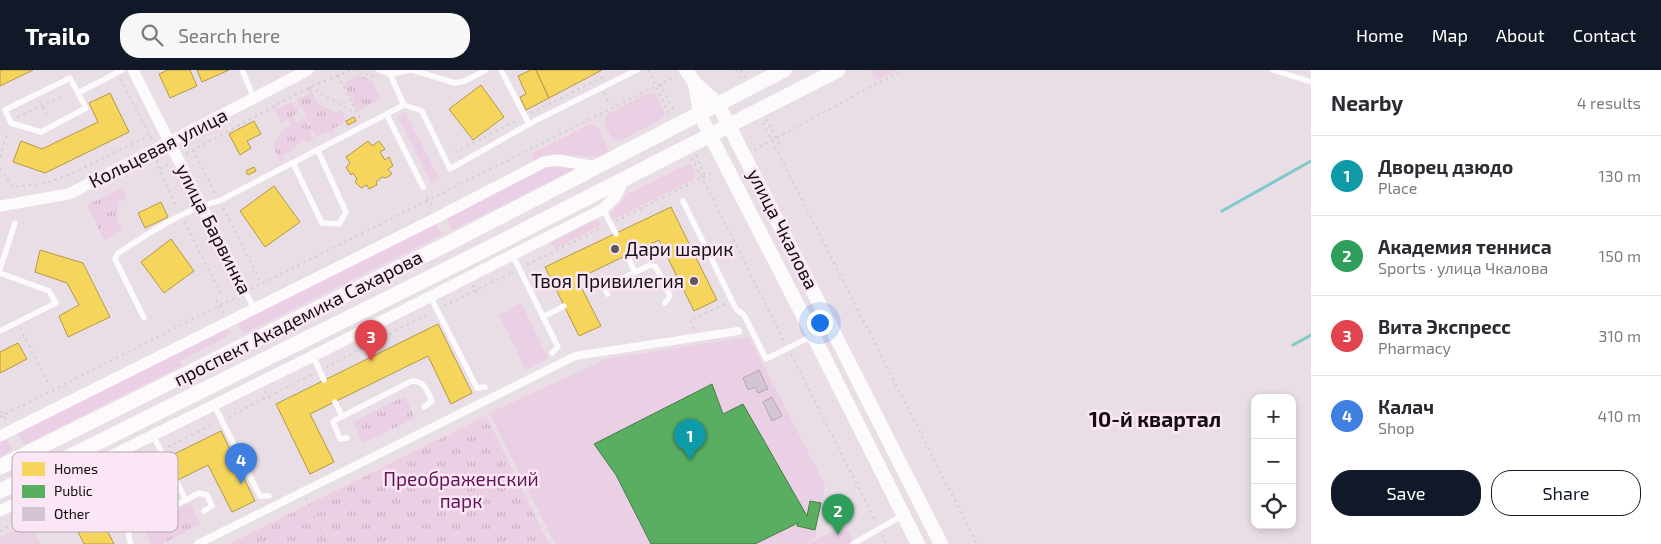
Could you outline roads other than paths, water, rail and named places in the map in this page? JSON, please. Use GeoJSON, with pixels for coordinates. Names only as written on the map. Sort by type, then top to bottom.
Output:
{"type":"FeatureCollection","features":[{"type":"Feature","properties":{"kind":"main road","name":"проспект Академика Сахарова"},"geometry":{"type":"LineString","coordinates":[[30,452],[442,246],[784,70]]}},
{"type":"Feature","properties":{"kind":"main road","name":"проспект Академика Сахарова"},"geometry":{"type":"LineString","coordinates":[[77,452],[461,262],[838,70]]}},
{"type":"Feature","properties":{"kind":"main road","name":"проспект Академика Сахарова"},"geometry":{"type":"LineString","coordinates":[[0,467],[12,461]]}},
{"type":"Feature","properties":{"kind":"main road","name":"проспект Академика Сахарова"},"geometry":{"type":"LineString","coordinates":[[0,490],[12,484]]}},
{"type":"Feature","properties":{"kind":"street","name":"улица Барвинка"},"geometry":{"type":"LineString","coordinates":[[133,70],[171,141],[244,288]]}},
{"type":"Feature","properties":{"kind":"street","name":"Кольцевая улица"},"geometry":{"type":"LineString","coordinates":[[0,206],[69,194],[308,70]]}},
{"type":"Feature","properties":{"kind":"street","name":"улица Чкалова"},"geometry":{"type":"LineString","coordinates":[[686,70],[695,83],[718,104],[730,126],[941,544]]}},
{"type":"Feature","properties":{"kind":"street","name":"улица Чкалова"},"geometry":{"type":"LineString","coordinates":[[695,83],[700,114],[710,135],[814,335],[918,544]]}},
{"type":"Feature","properties":{"kind":"street","name":"проспект Академика Сахарова"},"geometry":{"type":"LineString","coordinates":[[0,436],[544,162],[558,160],[596,167]]}},
{"type":"Feature","properties":{"kind":"street","name":"проспект Академика Сахарова"},"geometry":{"type":"LineString","coordinates":[[120,452],[603,209],[615,197],[625,178]]}},
{"type":"Feature","properties":{"kind":"street"},"geometry":{"type":"LineString","coordinates":[[198,544],[575,356],[738,331]]}},
{"type":"Feature","properties":{"kind":"street","name":"проспект Академика Сахарова"},"geometry":{"type":"LineString","coordinates":[[0,511],[12,505]]}},
{"type":"Feature","properties":{"kind":"lane"},"geometry":{"type":"LineString","coordinates":[[242,70],[254,98]]}},
{"type":"Feature","properties":{"kind":"lane"},"geometry":{"type":"LineString","coordinates":[[379,70],[391,72],[411,70],[455,83],[465,81],[486,70]]}},
{"type":"Feature","properties":{"kind":"lane"},"geometry":{"type":"LineString","coordinates":[[501,70],[529,124]]}},
{"type":"Feature","properties":{"kind":"lane"},"geometry":{"type":"LineString","coordinates":[[391,72],[404,104],[422,111],[450,169],[529,124],[637,70]]}},
{"type":"Feature","properties":{"kind":"lane"},"geometry":{"type":"LineString","coordinates":[[1273,70],[1311,82]]}},
{"type":"Feature","properties":{"kind":"lane"},"geometry":{"type":"LineString","coordinates":[[78,93],[119,71]]}},
{"type":"Feature","properties":{"kind":"lane"},"geometry":{"type":"LineString","coordinates":[[70,78],[78,93],[86,108],[41,132],[11,123],[2,109],[70,78]]}},
{"type":"Feature","properties":{"kind":"lane"},"geometry":{"type":"LineString","coordinates":[[144,318],[115,259],[118,253],[181,215],[202,205],[220,201],[387,115],[404,104]]}},
{"type":"Feature","properties":{"kind":"lane"},"geometry":{"type":"LineString","coordinates":[[387,115],[422,187]]}},
{"type":"Feature","properties":{"kind":"lane"},"geometry":{"type":"LineString","coordinates":[[293,163],[322,223],[339,224],[346,212],[318,151]]}},
{"type":"Feature","properties":{"kind":"lane"},"geometry":{"type":"LineString","coordinates":[[683,202],[736,309],[744,315],[766,359],[814,335]]}},
{"type":"Feature","properties":{"kind":"lane"},"geometry":{"type":"LineString","coordinates":[[603,209],[616,234]]}},
{"type":"Feature","properties":{"kind":"lane"},"geometry":{"type":"LineString","coordinates":[[0,269],[15,223]]}},
{"type":"Feature","properties":{"kind":"lane"},"geometry":{"type":"LineString","coordinates":[[512,254],[558,347],[552,353]]}},
{"type":"Feature","properties":{"kind":"lane"},"geometry":{"type":"LineString","coordinates":[[627,256],[635,272]]}},
{"type":"Feature","properties":{"kind":"lane"},"geometry":{"type":"LineString","coordinates":[[607,294],[605,287],[650,264],[656,267],[670,296],[665,303]]}},
{"type":"Feature","properties":{"kind":"lane"},"geometry":{"type":"LineString","coordinates":[[0,273],[49,290],[56,303],[0,332]]}},
{"type":"Feature","properties":{"kind":"lane","name":"улица Барвинка"},"geometry":{"type":"LineString","coordinates":[[244,288],[254,308]]}},
{"type":"Feature","properties":{"kind":"lane"},"geometry":{"type":"LineString","coordinates":[[430,296],[477,388],[485,388]]}},
{"type":"Feature","properties":{"kind":"lane"},"geometry":{"type":"LineString","coordinates":[[543,317],[564,306]]}},
{"type":"Feature","properties":{"kind":"lane"},"geometry":{"type":"LineString","coordinates":[[313,356],[324,380]]}},
{"type":"Feature","properties":{"kind":"lane"},"geometry":{"type":"LineString","coordinates":[[347,438],[340,439],[333,426],[335,420],[412,381],[419,381],[424,384],[432,401],[424,407]]}},
{"type":"Feature","properties":{"kind":"lane"},"geometry":{"type":"LineString","coordinates":[[335,402],[342,416]]}},
{"type":"Feature","properties":{"kind":"lane"},"geometry":{"type":"LineString","coordinates":[[214,405],[243,468],[260,496],[269,496]]}},
{"type":"Feature","properties":{"kind":"lane"},"geometry":{"type":"LineString","coordinates":[[153,436],[162,452]]}},
{"type":"Feature","properties":{"kind":"lane"},"geometry":{"type":"LineString","coordinates":[[178,485],[186,500]]}},
{"type":"Feature","properties":{"kind":"lane"},"geometry":{"type":"LineString","coordinates":[[178,504],[199,493],[207,496],[212,506],[204,511]]}},
{"type":"Feature","properties":{"kind":"lane"},"geometry":{"type":"LineString","coordinates":[[853,544],[880,530],[904,514]]}},
{"type":"Feature","properties":{"kind":"lane"},"geometry":{"type":"LineString","coordinates":[[128,532],[131,544]]}},
{"type":"Feature","properties":{"kind":"waterway"},"geometry":{"type":"LineString","coordinates":[[1222,211],[1311,161]]}},
{"type":"Feature","properties":{"kind":"waterway"},"geometry":{"type":"LineString","coordinates":[[1293,345],[1311,335]]}},
{"type":"Feature","properties":{"kind":"place","name":"Дари шарик"},"geometry":{"type":"Point","coordinates":[615,249]}},
{"type":"Feature","properties":{"kind":"place","name":"Твоя Привилегия"},"geometry":{"type":"Point","coordinates":[694,281]}},
{"type":"Feature","properties":{"kind":"place","name":"Вита Экспресс"},"geometry":{"type":"Point","coordinates":[371,361]}},
{"type":"Feature","properties":{"kind":"place","name":"Дворец дзюдо"},"geometry":{"type":"Point","coordinates":[690,460]}},
{"type":"Feature","properties":{"kind":"place","name":"Калач"},"geometry":{"type":"Point","coordinates":[241,484]}},
{"type":"Feature","properties":{"kind":"place","name":"Академия тенниса"},"geometry":{"type":"Point","coordinates":[838,535]}},
{"type":"Feature","properties":{"kind":"district","name":"10-й квартал"},"geometry":{"type":"Point","coordinates":[1155,420]}},
{"type":"Feature","properties":{"kind":"park label","name":"Преображенский парк"},"geometry":{"type":"Point","coordinates":[461,490]}}]}
